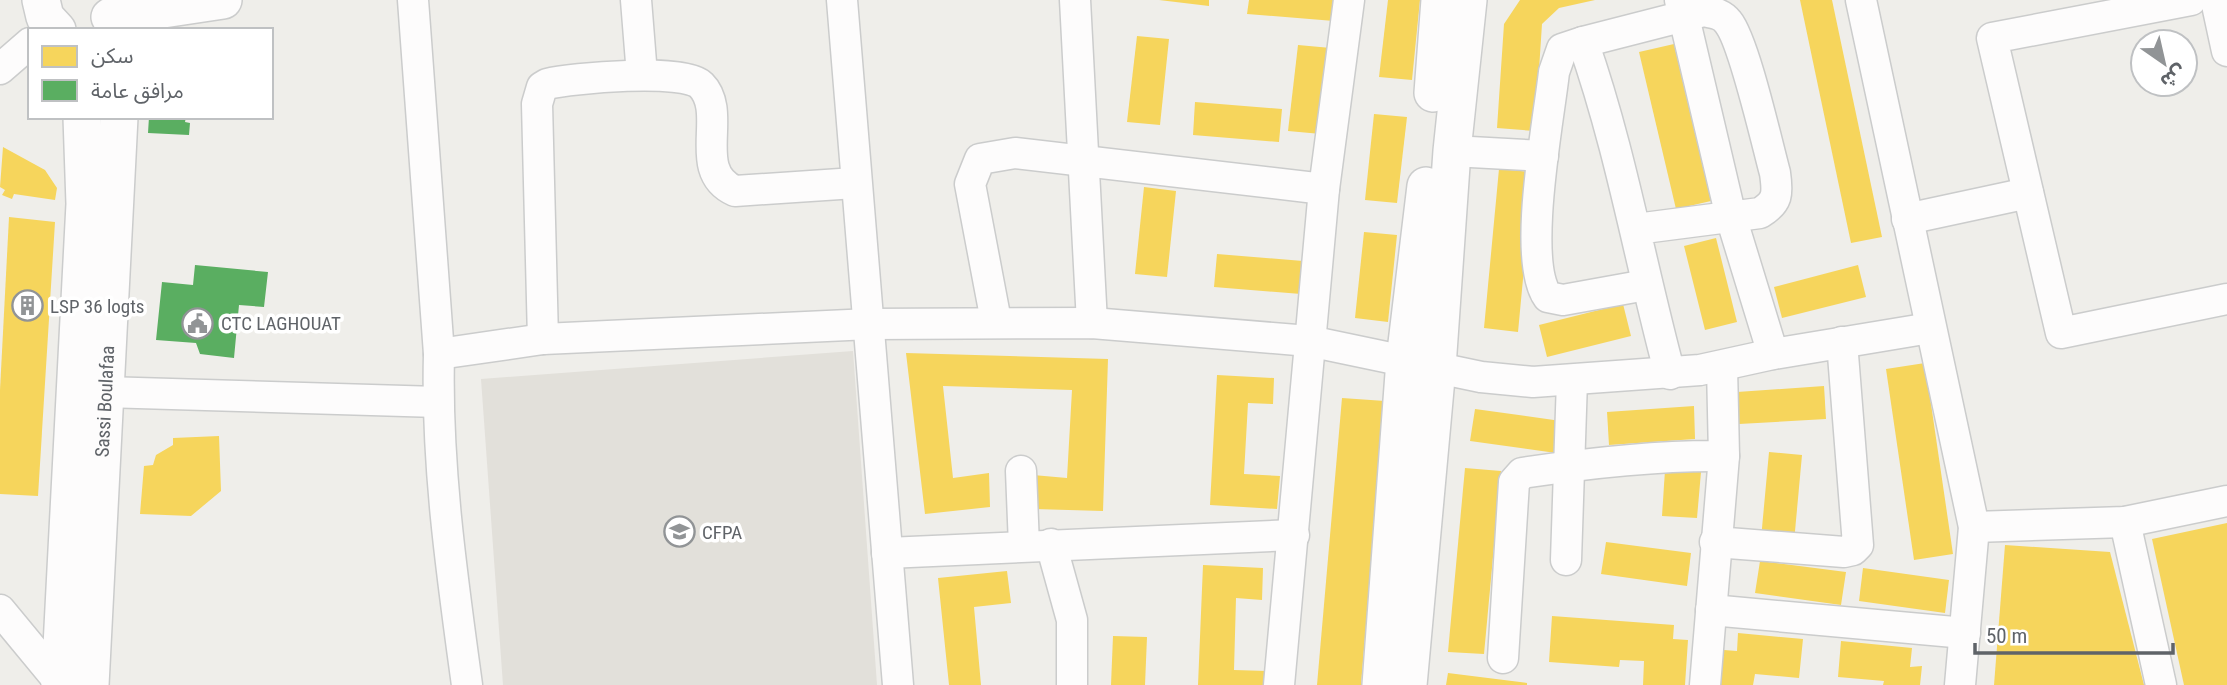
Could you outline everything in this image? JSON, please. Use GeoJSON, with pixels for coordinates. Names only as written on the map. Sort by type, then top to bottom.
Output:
{"type":"FeatureCollection","features":[{"type":"Feature","properties":{"kind":"street"},"geometry":{"type":"LineString","coordinates":[[108,20],[223,0]]}},
{"type":"Feature","properties":{"kind":"street"},"geometry":{"type":"LineString","coordinates":[[414,0],[439,354],[438,402],[456,608],[467,685]]}},
{"type":"Feature","properties":{"kind":"street"},"geometry":{"type":"LineString","coordinates":[[636,0],[642,75]]}},
{"type":"Feature","properties":{"kind":"street"},"geometry":{"type":"LineString","coordinates":[[842,0],[898,685]]}},
{"type":"Feature","properties":{"kind":"street"},"geometry":{"type":"LineString","coordinates":[[1076,0],[1092,323]]}},
{"type":"Feature","properties":{"kind":"street"},"geometry":{"type":"LineString","coordinates":[[1279,685],[1324,189],[1349,0]]}},
{"type":"Feature","properties":{"kind":"street"},"geometry":{"type":"LineString","coordinates":[[1408,685],[1425,196],[1440,0]]}},
{"type":"Feature","properties":{"kind":"street"},"geometry":{"type":"LineString","coordinates":[[1381,685],[1421,363],[1452,150],[1468,0]]}},
{"type":"Feature","properties":{"kind":"street"},"geometry":{"type":"LineString","coordinates":[[1861,0],[1974,527],[1960,685]]}},
{"type":"Feature","properties":{"kind":"street"},"geometry":{"type":"LineString","coordinates":[[2191,0],[1992,38],[2061,333],[2227,299]]}},
{"type":"Feature","properties":{"kind":"street"},"geometry":{"type":"LineString","coordinates":[[2216,0],[2227,51]]}},
{"type":"Feature","properties":{"kind":"street"},"geometry":{"type":"LineString","coordinates":[[1681,9],[1731,218],[1773,354]]}},
{"type":"Feature","properties":{"kind":"street"},"geometry":{"type":"LineString","coordinates":[[1636,229],[1760,213],[1774,204],[1778,193],[1775,173],[1731,24],[1721,15],[1681,9],[1562,48],[1554,72],[1543,156],[1537,265],[1539,286],[1548,297],[1563,300],[1646,285]]}},
{"type":"Feature","properties":{"kind":"street"},"geometry":{"type":"LineString","coordinates":[[0,69],[28,36]]}},
{"type":"Feature","properties":{"kind":"street"},"geometry":{"type":"LineString","coordinates":[[1583,42],[1636,229],[1646,285],[1670,373]]}},
{"type":"Feature","properties":{"kind":"street"},"geometry":{"type":"LineString","coordinates":[[542,339],[539,95],[542,87],[556,82],[642,75],[691,79],[701,85],[709,99],[713,168],[718,180],[727,188],[735,191],[855,183]]}},
{"type":"Feature","properties":{"kind":"street"},"geometry":{"type":"LineString","coordinates":[[68,684],[85,204],[82,119]]}},
{"type":"Feature","properties":{"kind":"street","name":"Sassi Boulafaa"},"geometry":{"type":"LineString","coordinates":[[68,684],[104,392],[120,119]]}},
{"type":"Feature","properties":{"kind":"street"},"geometry":{"type":"LineString","coordinates":[[1452,150],[1543,156]]}},
{"type":"Feature","properties":{"kind":"street"},"geometry":{"type":"LineString","coordinates":[[996,321],[970,184],[975,166],[987,155],[1015,153],[1085,159],[1324,189]]}},
{"type":"Feature","properties":{"kind":"street"},"geometry":{"type":"LineString","coordinates":[[1906,219],[2028,193]]}},
{"type":"Feature","properties":{"kind":"street"},"geometry":{"type":"LineString","coordinates":[[439,354],[542,339],[870,324],[996,321],[1092,323],[1309,341],[1481,377],[1533,382],[1722,367],[1773,354],[1930,328]]}},
{"type":"Feature","properties":{"kind":"street"},"geometry":{"type":"LineString","coordinates":[[1716,542],[1844,552],[1853,550],[1858,545],[1842,342]]}},
{"type":"Feature","properties":{"kind":"street"},"geometry":{"type":"LineString","coordinates":[[1705,685],[1724,456],[1722,367]]}},
{"type":"Feature","properties":{"kind":"street"},"geometry":{"type":"LineString","coordinates":[[1566,560],[1572,380]]}},
{"type":"Feature","properties":{"kind":"street"},"geometry":{"type":"LineString","coordinates":[[104,392],[438,402]]}},
{"type":"Feature","properties":{"kind":"street"},"geometry":{"type":"LineString","coordinates":[[1503,658],[1514,482],[1522,473],[1626,461],[1724,456]]}},
{"type":"Feature","properties":{"kind":"street"},"geometry":{"type":"LineString","coordinates":[[1021,471],[1038,545],[1072,620],[1072,685]]}},
{"type":"Feature","properties":{"kind":"street"},"geometry":{"type":"LineString","coordinates":[[1974,527],[2125,522],[2227,501]]}},
{"type":"Feature","properties":{"kind":"street"},"geometry":{"type":"LineString","coordinates":[[2125,522],[2161,685]]}},
{"type":"Feature","properties":{"kind":"street"},"geometry":{"type":"LineString","coordinates":[[887,552],[1294,535]]}},
{"type":"Feature","properties":{"kind":"street"},"geometry":{"type":"LineString","coordinates":[[0,610],[68,684]]}},
{"type":"Feature","properties":{"kind":"street"},"geometry":{"type":"LineString","coordinates":[[1711,610],[1965,633]]}},
{"type":"Feature","properties":{"kind":"shaded area","name":"CFPA"},"geometry":{"type":"Polygon","coordinates":[[[853,351],[877,685],[503,685],[481,379],[853,351]]]}},
{"type":"Feature","properties":{"kind":"building: سكن"},"geometry":{"type":"Polygon","coordinates":[[[1159,0],[1209,0],[1209,6],[1159,0]]]}},
{"type":"Feature","properties":{"kind":"building: سكن"},"geometry":{"type":"Polygon","coordinates":[[[1249,0],[1336,0],[1334,21],[1247,14],[1249,0]]]}},
{"type":"Feature","properties":{"kind":"building: سكن"},"geometry":{"type":"Polygon","coordinates":[[[1388,0],[1420,0],[1412,80],[1379,77],[1388,0]]]}},
{"type":"Feature","properties":{"kind":"building: سكن"},"geometry":{"type":"Polygon","coordinates":[[[1520,0],[1595,0],[1559,8],[1542,24],[1535,131],[1497,128],[1504,24],[1520,0]]]}},
{"type":"Feature","properties":{"kind":"building: سكن"},"geometry":{"type":"Polygon","coordinates":[[[1800,0],[1832,0],[1882,237],[1851,243],[1800,0]]]}},
{"type":"Feature","properties":{"kind":"building: سكن"},"geometry":{"type":"Polygon","coordinates":[[[1137,36],[1169,39],[1160,125],[1127,122],[1137,36]]]}},
{"type":"Feature","properties":{"kind":"building: سكن"},"geometry":{"type":"Polygon","coordinates":[[[1674,44],[1711,201],[1676,209],[1639,52],[1674,44]]]}},
{"type":"Feature","properties":{"kind":"building: سكن"},"geometry":{"type":"Polygon","coordinates":[[[1298,45],[1331,48],[1321,134],[1288,131],[1298,45]]]}},
{"type":"Feature","properties":{"kind":"building: سكن"},"geometry":{"type":"Polygon","coordinates":[[[1195,102],[1282,109],[1279,142],[1193,135],[1195,102]]]}},
{"type":"Feature","properties":{"kind":"building: سكن"},"geometry":{"type":"Polygon","coordinates":[[[1374,114],[1407,117],[1397,203],[1365,200],[1374,114]]]}},
{"type":"Feature","properties":{"kind":"building: سكن"},"geometry":{"type":"Polygon","coordinates":[[[3,147],[45,170],[57,188],[55,200],[14,194],[12,199],[2,195],[5,190],[0,187],[3,147]]]}},
{"type":"Feature","properties":{"kind":"building: سكن"},"geometry":{"type":"Polygon","coordinates":[[[1499,169],[1533,172],[1518,332],[1484,328],[1499,169]]]}},
{"type":"Feature","properties":{"kind":"building: سكن"},"geometry":{"type":"Polygon","coordinates":[[[1144,187],[1176,191],[1167,277],[1135,274],[1144,187]]]}},
{"type":"Feature","properties":{"kind":"building: سكن","name":"LSP 36 logts"},"geometry":{"type":"Polygon","coordinates":[[[9,217],[55,222],[38,496],[0,494],[0,390],[9,217]]]}},
{"type":"Feature","properties":{"kind":"building: سكن"},"geometry":{"type":"Polygon","coordinates":[[[1364,232],[1397,235],[1388,322],[1355,318],[1364,232]]]}},
{"type":"Feature","properties":{"kind":"building: سكن"},"geometry":{"type":"Polygon","coordinates":[[[1716,238],[1737,322],[1705,330],[1684,246],[1716,238]]]}},
{"type":"Feature","properties":{"kind":"building: سكن"},"geometry":{"type":"Polygon","coordinates":[[[1217,254],[1303,261],[1301,294],[1214,287],[1217,254]]]}},
{"type":"Feature","properties":{"kind":"building: سكن"},"geometry":{"type":"Polygon","coordinates":[[[1858,265],[1866,297],[1782,318],[1774,287],[1858,265]]]}},
{"type":"Feature","properties":{"kind":"building: سكن"},"geometry":{"type":"Polygon","coordinates":[[[1623,304],[1631,336],[1547,357],[1539,325],[1623,304]]]}},
{"type":"Feature","properties":{"kind":"building: سكن"},"geometry":{"type":"Polygon","coordinates":[[[906,353],[1108,359],[1103,511],[1034,509],[1033,475],[1067,478],[1072,390],[943,386],[953,478],[989,473],[990,507],[925,514],[906,353]]]}},
{"type":"Feature","properties":{"kind":"building: سكن"},"geometry":{"type":"Polygon","coordinates":[[[1925,363],[1953,554],[1914,560],[1886,369],[1925,363]]]}},
{"type":"Feature","properties":{"kind":"building: سكن"},"geometry":{"type":"Polygon","coordinates":[[[1217,375],[1274,378],[1273,404],[1248,403],[1244,474],[1280,476],[1277,509],[1210,505],[1217,375]]]}},
{"type":"Feature","properties":{"kind":"building: سكن"},"geometry":{"type":"Polygon","coordinates":[[[1824,386],[1826,419],[1739,424],[1737,392],[1824,386]]]}},
{"type":"Feature","properties":{"kind":"building: سكن"},"geometry":{"type":"Polygon","coordinates":[[[1342,398],[1385,401],[1361,685],[1317,685],[1342,398]]]}},
{"type":"Feature","properties":{"kind":"building: سكن"},"geometry":{"type":"Polygon","coordinates":[[[1694,406],[1695,439],[1609,445],[1607,412],[1694,406]]]}},
{"type":"Feature","properties":{"kind":"building: سكن"},"geometry":{"type":"Polygon","coordinates":[[[1475,409],[1561,421],[1556,453],[1470,441],[1475,409]]]}},
{"type":"Feature","properties":{"kind":"building: سكن"},"geometry":{"type":"Polygon","coordinates":[[[219,436],[221,491],[191,516],[140,514],[144,466],[153,465],[156,455],[173,445],[173,438],[219,436]]]}},
{"type":"Feature","properties":{"kind":"building: سكن"},"geometry":{"type":"Polygon","coordinates":[[[1769,452],[1802,455],[1794,542],[1761,539],[1769,452]]]}},
{"type":"Feature","properties":{"kind":"building: سكن"},"geometry":{"type":"Polygon","coordinates":[[[1465,468],[1501,471],[1484,654],[1448,652],[1465,468]]]}},
{"type":"Feature","properties":{"kind":"building: سكن"},"geometry":{"type":"Polygon","coordinates":[[[1665,470],[1701,472],[1697,518],[1662,516],[1665,470]]]}},
{"type":"Feature","properties":{"kind":"building: سكن"},"geometry":{"type":"Polygon","coordinates":[[[2227,523],[2227,685],[2184,685],[2152,539],[2227,523]]]}},
{"type":"Feature","properties":{"kind":"building: سكن"},"geometry":{"type":"Polygon","coordinates":[[[1606,542],[1691,553],[1687,586],[1601,574],[1606,542]]]}},
{"type":"Feature","properties":{"kind":"building: سكن"},"geometry":{"type":"Polygon","coordinates":[[[2005,545],[2110,552],[2144,685],[1994,685],[2005,545]]]}},
{"type":"Feature","properties":{"kind":"building: سكن"},"geometry":{"type":"Polygon","coordinates":[[[1760,561],[1846,572],[1841,605],[1755,593],[1760,561]]]}},
{"type":"Feature","properties":{"kind":"building: سكن"},"geometry":{"type":"Polygon","coordinates":[[[1203,565],[1263,568],[1262,600],[1236,598],[1234,670],[1267,671],[1267,685],[1198,685],[1203,565]]]}},
{"type":"Feature","properties":{"kind":"building: سكن"},"geometry":{"type":"Polygon","coordinates":[[[1863,568],[1949,580],[1945,613],[1859,601],[1863,568]]]}},
{"type":"Feature","properties":{"kind":"building: سكن"},"geometry":{"type":"Polygon","coordinates":[[[1007,571],[1011,603],[974,607],[981,685],[949,685],[938,578],[1007,571]]]}},
{"type":"Feature","properties":{"kind":"building: سكن"},"geometry":{"type":"Polygon","coordinates":[[[1552,616],[1674,625],[1673,639],[1688,640],[1685,685],[1643,685],[1644,661],[1620,660],[1619,667],[1549,662],[1552,616]]]}},
{"type":"Feature","properties":{"kind":"building: سكن"},"geometry":{"type":"Polygon","coordinates":[[[1738,633],[1803,639],[1799,678],[1755,674],[1753,685],[1720,685],[1724,650],[1737,651],[1738,633]]]}},
{"type":"Feature","properties":{"kind":"building: سكن"},"geometry":{"type":"Polygon","coordinates":[[[1113,636],[1147,637],[1145,685],[1111,685],[1113,636]]]}},
{"type":"Feature","properties":{"kind":"building: سكن"},"geometry":{"type":"Polygon","coordinates":[[[1841,641],[1912,648],[1910,667],[1922,666],[1920,685],[1883,685],[1884,681],[1838,677],[1841,641]]]}},
{"type":"Feature","properties":{"kind":"building: سكن"},"geometry":{"type":"Polygon","coordinates":[[[1448,673],[1527,683],[1527,685],[1446,685],[1448,673]]]}},
{"type":"Feature","properties":{"kind":"building: مرافق عامة"},"geometry":{"type":"Polygon","coordinates":[[[149,119],[186,119],[185,122],[190,123],[189,135],[148,133],[149,119]]]}},
{"type":"Feature","properties":{"kind":"building: مرافق عامة","name":"CTC LAGHOUAT"},"geometry":{"type":"Polygon","coordinates":[[[195,265],[268,272],[264,307],[239,305],[234,358],[200,354],[196,343],[156,340],[162,282],[193,285],[195,265]]]}},
{"type":"Feature","properties":{"kind":"place","name":"LSP 36 logts"},"geometry":{"type":"Point","coordinates":[27,306]}},
{"type":"Feature","properties":{"kind":"place","name":"CTC LAGHOUAT"},"geometry":{"type":"Point","coordinates":[198,323]}},
{"type":"Feature","properties":{"kind":"place","name":"CFPA"},"geometry":{"type":"Point","coordinates":[679,532]}}]}
